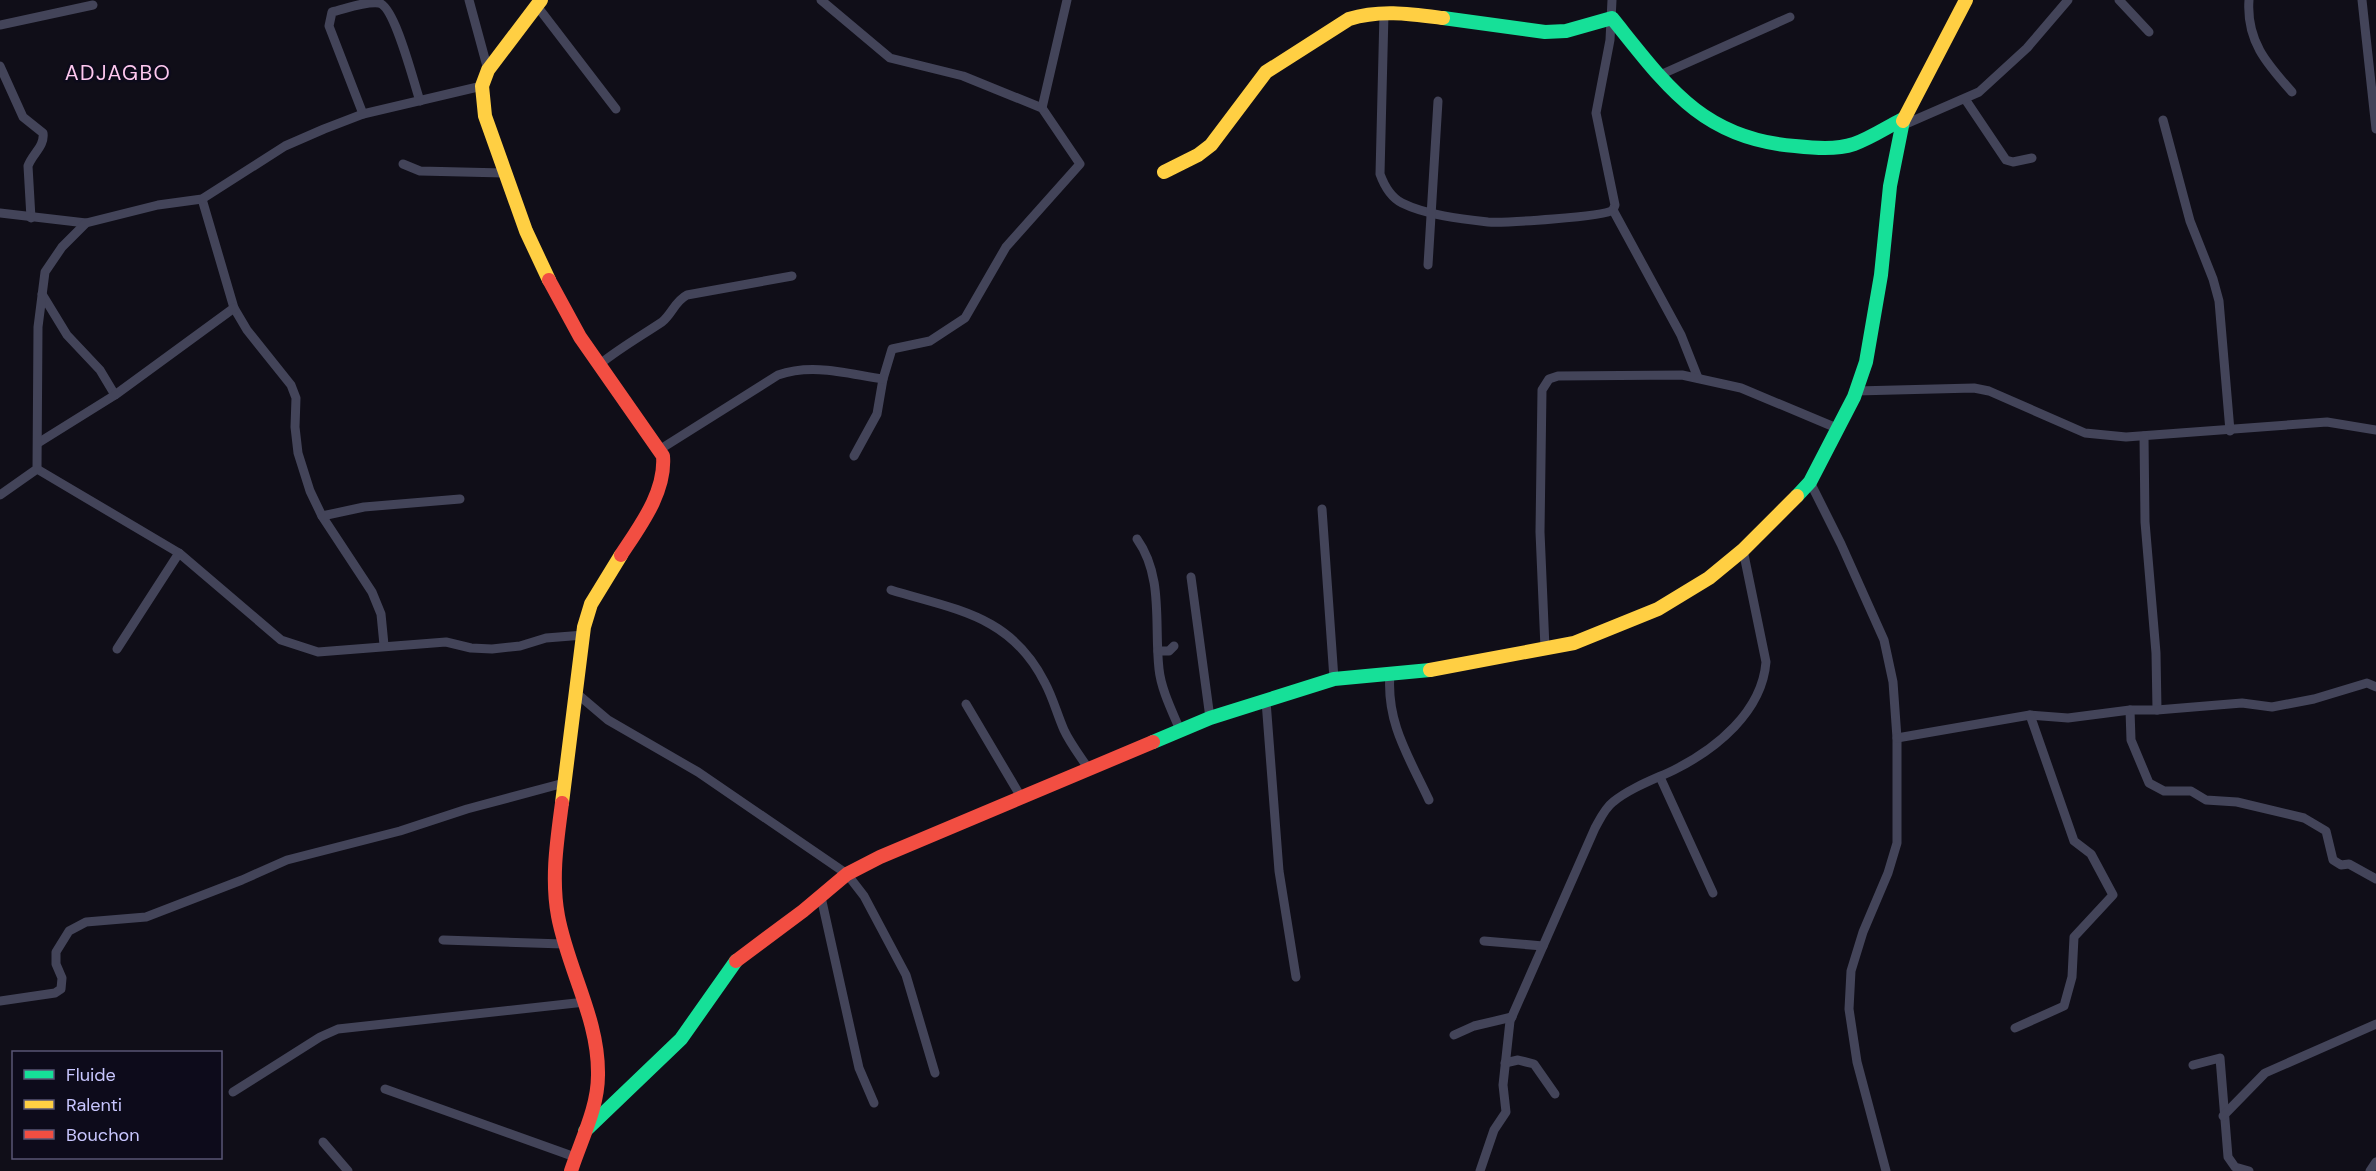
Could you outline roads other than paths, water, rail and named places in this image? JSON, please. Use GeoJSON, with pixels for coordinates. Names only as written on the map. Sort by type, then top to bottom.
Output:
{"type":"FeatureCollection","features":[{"type":"Feature","properties":{"kind":"street"},"geometry":{"type":"LineString","coordinates":[[469,0],[488,70]]}},
{"type":"Feature","properties":{"kind":"street"},"geometry":{"type":"LineString","coordinates":[[821,0],[890,58],[953,73],[1042,108],[1079,162],[1077,171],[1006,247],[965,318],[930,341],[892,349],[883,379],[877,414],[854,456]]}},
{"type":"Feature","properties":{"kind":"street"},"geometry":{"type":"LineString","coordinates":[[1042,108],[1068,0]]}},
{"type":"Feature","properties":{"kind":"street"},"geometry":{"type":"LineString","coordinates":[[1384,13],[1380,174],[1384,186],[1398,201],[1432,212],[1490,222],[1585,216],[1609,213],[1613,210],[1615,205],[1596,113],[1612,18],[1612,0]]}},
{"type":"Feature","properties":{"kind":"street"},"geometry":{"type":"LineString","coordinates":[[585,1131],[681,1039],[727,969],[736,960],[821,897],[847,874],[880,857],[1210,718],[1334,679],[1427,671],[1574,643],[1658,609],[1709,578],[1743,550],[1810,482],[1839,429],[1856,391],[1866,362],[1881,275],[1890,186],[1902,122],[1966,0]]}},
{"type":"Feature","properties":{"kind":"street"},"geometry":{"type":"LineString","coordinates":[[1612,18],[1671,89],[1719,129],[1761,144],[1840,147],[1862,141],[1902,122],[1965,99],[1985,87],[2027,48],[2068,0]]}},
{"type":"Feature","properties":{"kind":"street"},"geometry":{"type":"LineString","coordinates":[[2119,0],[2149,32]]}},
{"type":"Feature","properties":{"kind":"street"},"geometry":{"type":"LineString","coordinates":[[2249,0],[2252,33],[2262,59],[2292,92]]}},
{"type":"Feature","properties":{"kind":"street"},"geometry":{"type":"LineString","coordinates":[[2362,0],[2376,129]]}},
{"type":"Feature","properties":{"kind":"street"},"geometry":{"type":"LineString","coordinates":[[363,114],[329,26],[332,12],[375,3],[386,8],[398,31],[420,101]]}},
{"type":"Feature","properties":{"kind":"street"},"geometry":{"type":"LineString","coordinates":[[571,1171],[585,1131],[598,1078],[597,1060],[585,1002],[564,944],[556,912],[554,882],[576,692],[590,606],[659,488],[665,466],[658,450],[580,337],[546,275],[504,173],[485,116],[482,86],[488,70],[539,3],[616,109]]}},
{"type":"Feature","properties":{"kind":"street"},"geometry":{"type":"LineString","coordinates":[[0,25],[93,5]]}},
{"type":"Feature","properties":{"kind":"street"},"geometry":{"type":"LineString","coordinates":[[1164,172],[1211,145],[1266,72],[1349,19],[1384,13],[1545,32],[1566,31],[1612,18]]}},
{"type":"Feature","properties":{"kind":"street"},"geometry":{"type":"LineString","coordinates":[[1660,75],[1790,17]]}},
{"type":"Feature","properties":{"kind":"street"},"geometry":{"type":"LineString","coordinates":[[0,66],[23,117],[43,133],[42,144],[30,159],[28,166],[31,218]]}},
{"type":"Feature","properties":{"kind":"street"},"geometry":{"type":"LineString","coordinates":[[0,213],[86,223],[158,205],[202,199],[285,146],[363,114],[482,86]]}},
{"type":"Feature","properties":{"kind":"street"},"geometry":{"type":"LineString","coordinates":[[1965,99],[2006,160],[2013,162],[2032,158]]}},
{"type":"Feature","properties":{"kind":"street"},"geometry":{"type":"LineString","coordinates":[[1428,265],[1438,101]]}},
{"type":"Feature","properties":{"kind":"street"},"geometry":{"type":"LineString","coordinates":[[2163,120],[2190,221],[2213,279],[2219,301],[2230,431]]}},
{"type":"Feature","properties":{"kind":"street"},"geometry":{"type":"LineString","coordinates":[[403,164],[420,171],[504,173]]}},
{"type":"Feature","properties":{"kind":"street"},"geometry":{"type":"LineString","coordinates":[[202,199],[234,308],[247,330],[291,384],[296,398],[295,427],[298,453],[310,491],[322,516],[372,592],[381,614],[384,645]]}},
{"type":"Feature","properties":{"kind":"street"},"geometry":{"type":"LineString","coordinates":[[1613,210],[1681,335],[1698,378]]}},
{"type":"Feature","properties":{"kind":"street"},"geometry":{"type":"LineString","coordinates":[[37,469],[38,327],[45,272],[62,247],[86,223]]}},
{"type":"Feature","properties":{"kind":"street"},"geometry":{"type":"LineString","coordinates":[[600,364],[634,338],[661,322],[677,302],[687,295],[792,276]]}},
{"type":"Feature","properties":{"kind":"street"},"geometry":{"type":"LineString","coordinates":[[42,294],[67,335],[100,370],[116,395]]}},
{"type":"Feature","properties":{"kind":"street"},"geometry":{"type":"LineString","coordinates":[[38,443],[116,395],[234,308]]}},
{"type":"Feature","properties":{"kind":"street"},"geometry":{"type":"LineString","coordinates":[[658,450],[778,375],[795,369],[826,369],[883,379]]}},
{"type":"Feature","properties":{"kind":"street"},"geometry":{"type":"LineString","coordinates":[[1545,648],[1540,461],[1542,390],[1545,383],[1558,376],[1682,375],[1741,388],[1839,429]]}},
{"type":"Feature","properties":{"kind":"street"},"geometry":{"type":"LineString","coordinates":[[1856,391],[1974,388],[1989,391],[2085,433],[2144,436],[2327,422],[2376,430]]}},
{"type":"Feature","properties":{"kind":"street"},"geometry":{"type":"LineString","coordinates":[[2144,436],[2145,522],[2156,653],[2157,710]]}},
{"type":"Feature","properties":{"kind":"street"},"geometry":{"type":"LineString","coordinates":[[0,495],[37,469]]}},
{"type":"Feature","properties":{"kind":"street"},"geometry":{"type":"LineString","coordinates":[[37,469],[179,554],[281,640],[318,652],[384,645],[447,642],[471,648],[492,649],[520,646],[546,638],[584,635]]}},
{"type":"Feature","properties":{"kind":"street"},"geometry":{"type":"LineString","coordinates":[[1810,482],[1884,640],[1893,682],[1897,738],[1897,843],[1888,873],[1863,932],[1851,971],[1849,1009],[1857,1062],[1886,1171]]}},
{"type":"Feature","properties":{"kind":"street"},"geometry":{"type":"LineString","coordinates":[[322,516],[364,507],[460,499]]}},
{"type":"Feature","properties":{"kind":"street"},"geometry":{"type":"LineString","coordinates":[[1322,509],[1334,679]]}},
{"type":"Feature","properties":{"kind":"street"},"geometry":{"type":"LineString","coordinates":[[1137,539],[1146,551],[1154,576],[1159,671],[1180,730]]}},
{"type":"Feature","properties":{"kind":"street"},"geometry":{"type":"LineString","coordinates":[[1480,1171],[1494,1130],[1506,1112],[1503,1086],[1512,1017],[1595,828],[1606,809],[1619,798],[1710,747],[1740,721],[1765,680],[1766,662],[1743,550]]}},
{"type":"Feature","properties":{"kind":"street"},"geometry":{"type":"LineString","coordinates":[[117,649],[179,554]]}},
{"type":"Feature","properties":{"kind":"street"},"geometry":{"type":"LineString","coordinates":[[1191,577],[1210,718]]}},
{"type":"Feature","properties":{"kind":"street"},"geometry":{"type":"LineString","coordinates":[[891,590],[977,616],[998,626],[1035,665],[1045,682],[1065,731],[1088,768]]}},
{"type":"Feature","properties":{"kind":"street"},"geometry":{"type":"LineString","coordinates":[[1158,651],[1169,651],[1174,646]]}},
{"type":"Feature","properties":{"kind":"street"},"geometry":{"type":"LineString","coordinates":[[1390,674],[1389,705],[1398,735],[1429,800]]}},
{"type":"Feature","properties":{"kind":"street"},"geometry":{"type":"LineString","coordinates":[[1897,738],[2030,715],[2068,718],[2130,710],[2242,703],[2272,707],[2314,699],[2367,683],[2376,687]]}},
{"type":"Feature","properties":{"kind":"street"},"geometry":{"type":"LineString","coordinates":[[576,692],[609,720],[698,772],[847,874],[864,896],[906,975],[935,1074]]}},
{"type":"Feature","properties":{"kind":"street"},"geometry":{"type":"LineString","coordinates":[[1266,701],[1279,871],[1296,977]]}},
{"type":"Feature","properties":{"kind":"street"},"geometry":{"type":"LineString","coordinates":[[966,704],[1021,797]]}},
{"type":"Feature","properties":{"kind":"street"},"geometry":{"type":"LineString","coordinates":[[2130,710],[2131,740],[2149,783],[2164,791],[2191,791],[2206,800],[2237,802],[2304,818],[2326,831],[2333,860],[2341,865],[2349,864],[2376,879]]}},
{"type":"Feature","properties":{"kind":"street"},"geometry":{"type":"LineString","coordinates":[[2015,1028],[2064,1006],[2072,977],[2074,937],[2113,895],[2091,854],[2074,841],[2030,715]]}},
{"type":"Feature","properties":{"kind":"street"},"geometry":{"type":"LineString","coordinates":[[1660,777],[1713,893]]}},
{"type":"Feature","properties":{"kind":"street"},"geometry":{"type":"LineString","coordinates":[[0,1001],[55,993],[61,989],[62,978],[56,964],[56,952],[69,931],[86,922],[146,917],[231,885],[287,860],[400,831],[467,809],[564,783]]}},
{"type":"Feature","properties":{"kind":"street"},"geometry":{"type":"LineString","coordinates":[[821,897],[860,1068],[874,1103]]}},
{"type":"Feature","properties":{"kind":"street"},"geometry":{"type":"LineString","coordinates":[[443,940],[564,944]]}},
{"type":"Feature","properties":{"kind":"street"},"geometry":{"type":"LineString","coordinates":[[1484,941],[1543,946]]}},
{"type":"Feature","properties":{"kind":"street"},"geometry":{"type":"LineString","coordinates":[[233,1092],[320,1037],[338,1029],[585,1002]]}},
{"type":"Feature","properties":{"kind":"street"},"geometry":{"type":"LineString","coordinates":[[1454,1035],[1474,1026],[1512,1017]]}},
{"type":"Feature","properties":{"kind":"street"},"geometry":{"type":"LineString","coordinates":[[2223,1116],[2265,1073],[2376,1024]]}},
{"type":"Feature","properties":{"kind":"street"},"geometry":{"type":"LineString","coordinates":[[2193,1065],[2220,1058],[2228,1157],[2235,1167],[2249,1171]]}},
{"type":"Feature","properties":{"kind":"street"},"geometry":{"type":"LineString","coordinates":[[1505,1063],[1518,1060],[1534,1064],[1555,1094]]}},
{"type":"Feature","properties":{"kind":"street"},"geometry":{"type":"LineString","coordinates":[[385,1089],[575,1157]]}},
{"type":"Feature","properties":{"kind":"street"},"geometry":{"type":"LineString","coordinates":[[323,1142],[348,1171]]}},
{"type":"Feature","properties":{"kind":"street"},"geometry":{"type":"LineString","coordinates":[[2370,1171],[2376,1162]]}},
{"type":"Feature","properties":{"kind":"district","name":"ADJAGBO"},"geometry":{"type":"Point","coordinates":[118,73]}}]}
